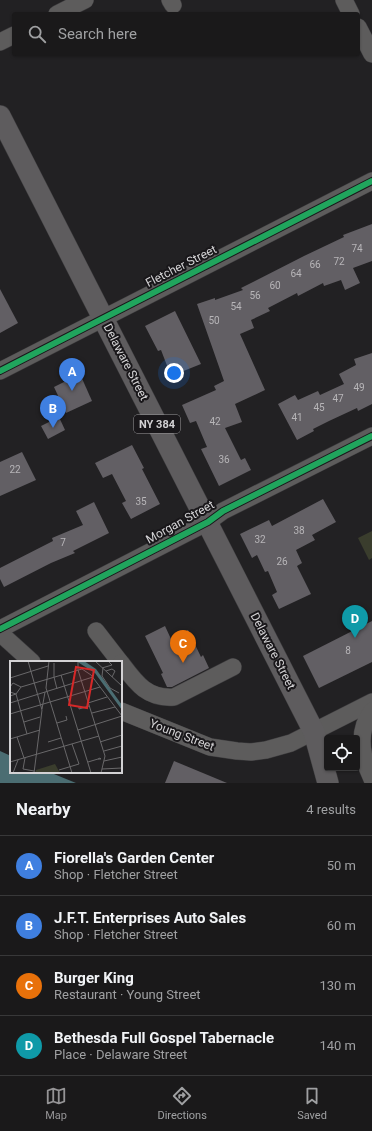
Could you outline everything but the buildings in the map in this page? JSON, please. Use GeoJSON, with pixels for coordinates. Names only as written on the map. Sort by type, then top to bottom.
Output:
{"type":"FeatureCollection","features":[{"type":"Feature","properties":{"kind":"main road","name":"Delaware Street"},"geometry":{"type":"LineString","coordinates":[[0,116],[314,732],[328,783]]}},
{"type":"Feature","properties":{"kind":"street"},"geometry":{"type":"LineString","coordinates":[[61,12],[85,0]]}},
{"type":"Feature","properties":{"kind":"street"},"geometry":{"type":"LineString","coordinates":[[344,0],[350,12]]}},
{"type":"Feature","properties":{"kind":"street"},"geometry":{"type":"LineString","coordinates":[[360,31],[372,54]]}},
{"type":"Feature","properties":{"kind":"street"},"geometry":{"type":"LineString","coordinates":[[0,42],[12,36]]}},
{"type":"Feature","properties":{"kind":"street","name":"Fletcher Street"},"geometry":{"type":"LineString","coordinates":[[0,371],[372,181]]}},
{"type":"Feature","properties":{"kind":"street","name":"Morgan Street"},"geometry":{"type":"LineString","coordinates":[[0,629],[208,522],[223,511],[372,436]]}},
{"type":"Feature","properties":{"kind":"street"},"geometry":{"type":"LineString","coordinates":[[96,631],[119,661]]}},
{"type":"Feature","properties":{"kind":"street"},"geometry":{"type":"LineString","coordinates":[[0,633],[31,661]]}},
{"type":"Feature","properties":{"kind":"street"},"geometry":{"type":"LineString","coordinates":[[122,664],[136,683],[146,691],[154,695],[165,697],[174,696],[233,667]]}},
{"type":"Feature","properties":{"kind":"street","name":"Young Street"},"geometry":{"type":"LineString","coordinates":[[122,711],[210,747],[237,751],[266,750],[278,748],[314,732],[372,702]]}},
{"type":"Feature","properties":{"kind":"street"},"geometry":{"type":"LineString","coordinates":[[372,711],[364,727],[362,749],[366,766],[372,779]]}},
{"type":"Feature","properties":{"kind":"green space"},"geometry":{"type":"Polygon","coordinates":[[[372,531],[372,558],[369,560],[358,538],[372,531]]]}},
{"type":"Feature","properties":{"kind":"water"},"geometry":{"type":"Polygon","coordinates":[[[0,751],[10,756],[10,773],[51,773],[76,783],[0,783],[0,751]]]}},
{"type":"Feature","properties":{"kind":"cycle path"},"geometry":{"type":"LineString","coordinates":[[0,371],[372,181]]}},
{"type":"Feature","properties":{"kind":"cycle path"},"geometry":{"type":"LineString","coordinates":[[0,629],[208,522],[223,511],[372,436]]}},
{"type":"Feature","properties":{"kind":"place","name":"Fiorella's Garden Center"},"geometry":{"type":"Point","coordinates":[72,391]}},
{"type":"Feature","properties":{"kind":"place","name":"J.F.T. Enterprises Auto Sales"},"geometry":{"type":"Point","coordinates":[53,428]}},
{"type":"Feature","properties":{"kind":"place","name":"Bethesda Full Gospel Tabernacle"},"geometry":{"type":"Point","coordinates":[355,638]}},
{"type":"Feature","properties":{"kind":"place","name":"Burger King"},"geometry":{"type":"Point","coordinates":[183,663]}}]}
